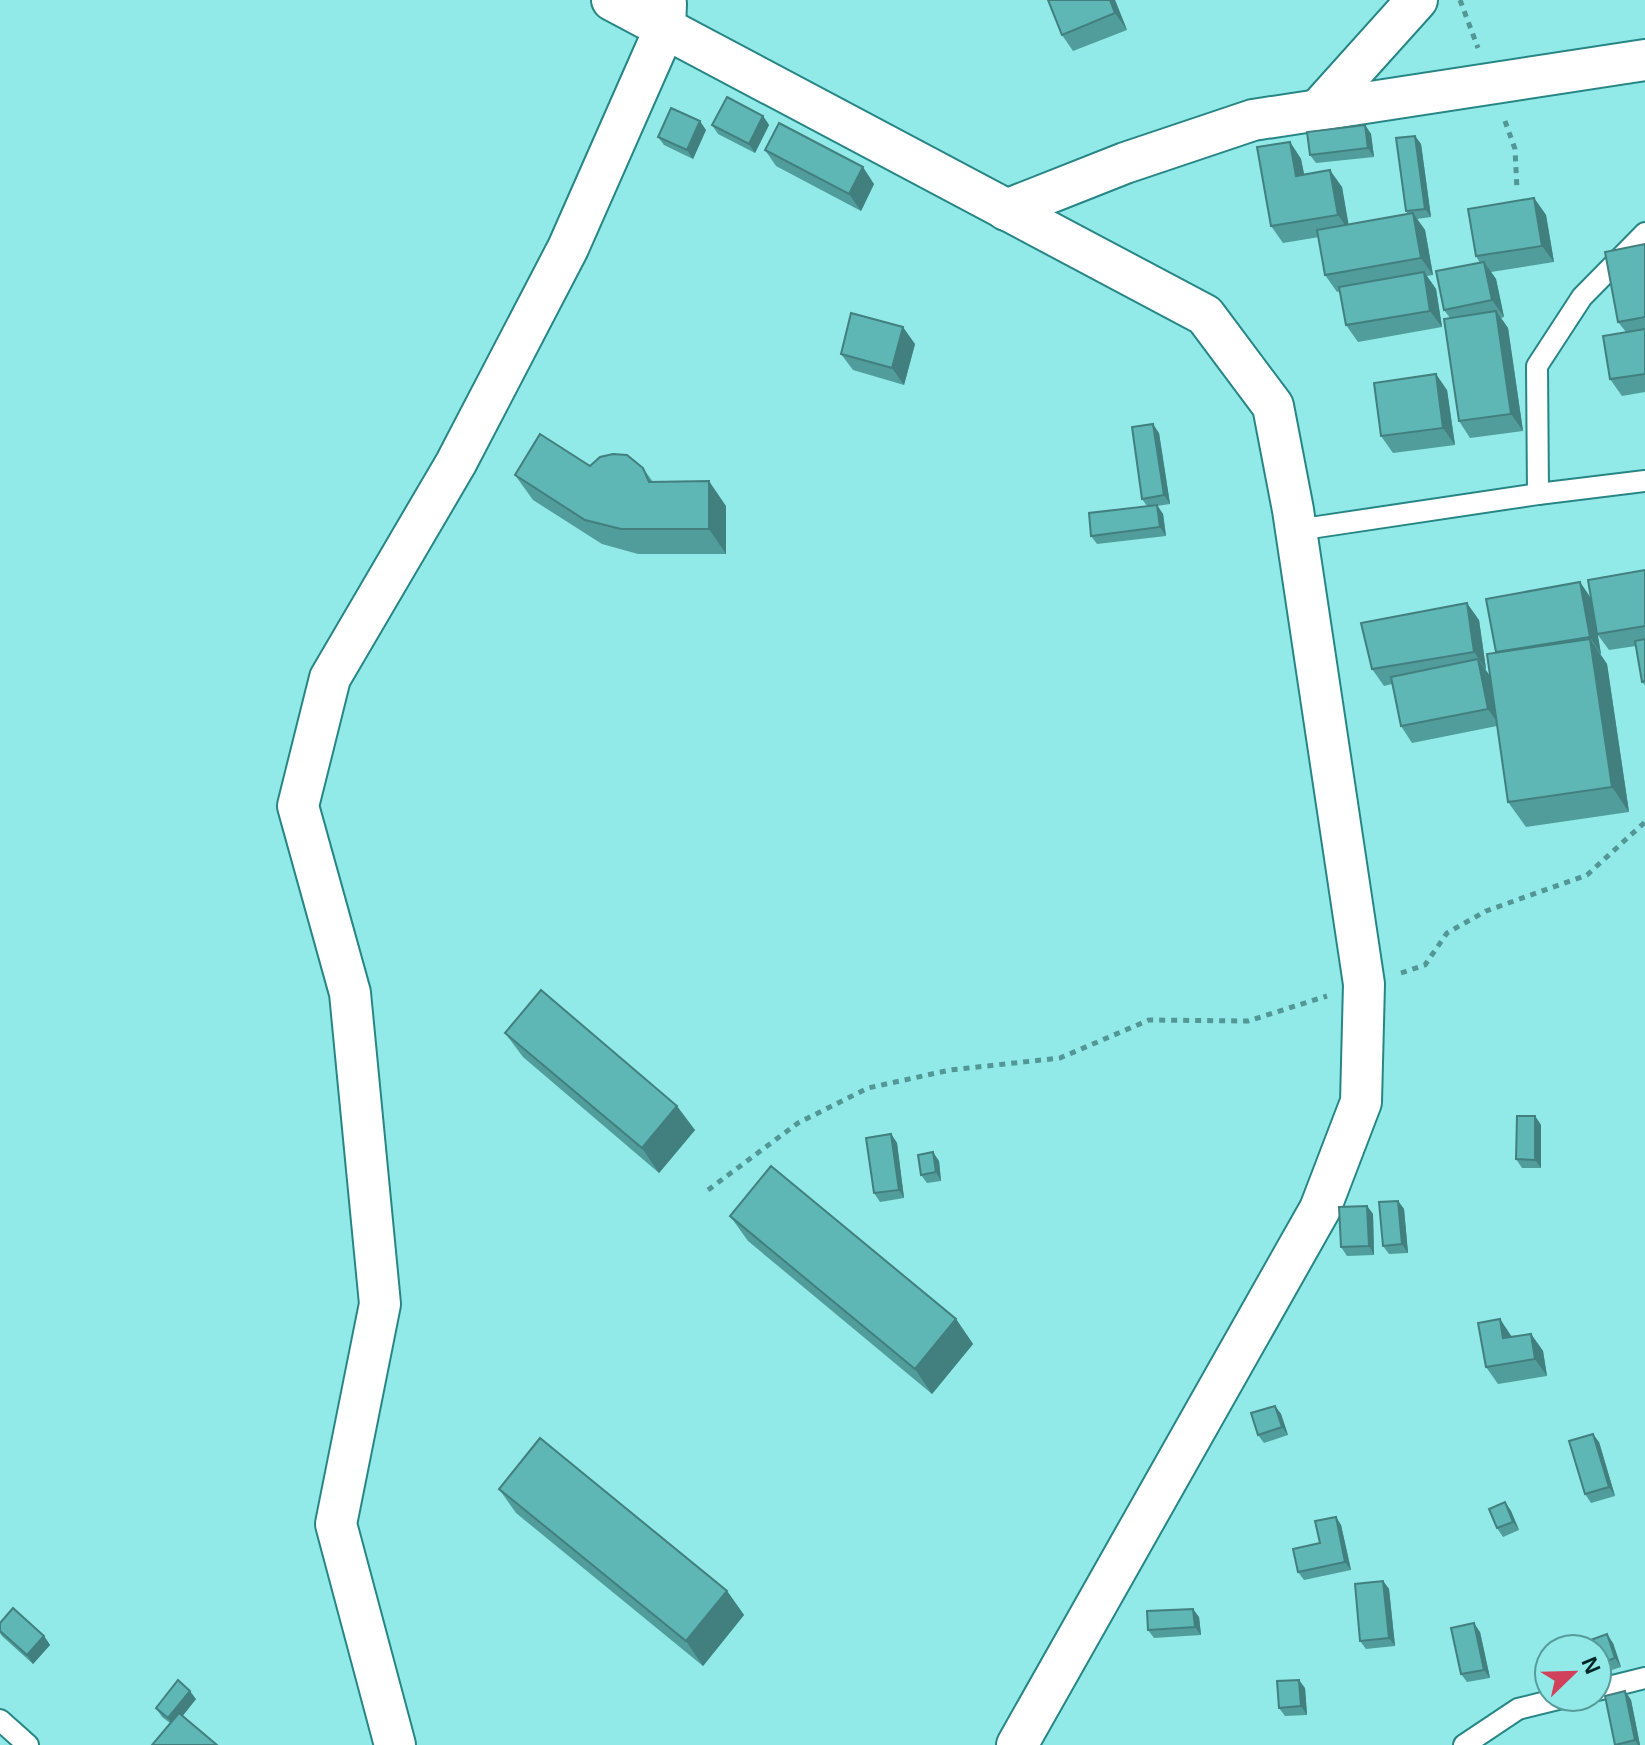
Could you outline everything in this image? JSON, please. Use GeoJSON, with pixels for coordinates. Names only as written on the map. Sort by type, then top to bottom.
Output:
{"type":"FeatureCollection","features":[{"type":"Feature","properties":{"kind":"street"},"geometry":{"type":"LineString","coordinates":[[612,0],[666,14],[1006,210],[1205,315],[1273,406],[1297,530],[1364,984],[1361,1102],[1320,1209],[1017,1745]]}},
{"type":"Feature","properties":{"kind":"street"},"geometry":{"type":"LineString","coordinates":[[1319,109],[1417,0]]}},
{"type":"Feature","properties":{"kind":"street"},"geometry":{"type":"LineString","coordinates":[[395,1745],[336,1524],[380,1304],[350,993],[298,806],[330,678],[456,463],[568,248],[666,14]]}},
{"type":"Feature","properties":{"kind":"street"},"geometry":{"type":"LineString","coordinates":[[1006,210],[1125,163],[1253,120],[1645,60]]}},
{"type":"Feature","properties":{"kind":"lane"},"geometry":{"type":"LineString","coordinates":[[1538,494],[1537,366],[1582,297],[1645,233]]}},
{"type":"Feature","properties":{"kind":"lane"},"geometry":{"type":"LineString","coordinates":[[1297,530],[1645,481]]}},
{"type":"Feature","properties":{"kind":"lane"},"geometry":{"type":"LineString","coordinates":[[1613,1686],[1645,1678]]}},
{"type":"Feature","properties":{"kind":"lane"},"geometry":{"type":"LineString","coordinates":[[1464,1745],[1518,1709],[1533,1705]]}},
{"type":"Feature","properties":{"kind":"lane"},"geometry":{"type":"LineString","coordinates":[[0,1720],[28,1745]]}},
{"type":"Feature","properties":{"kind":"path"},"geometry":{"type":"LineString","coordinates":[[708,1190],[798,1123],[868,1088],[950,1070],[1060,1058],[1149,1020],[1248,1021],[1425,965],[1447,933],[1486,911],[1587,875],[1645,822]]}},
{"type":"Feature","properties":{"kind":"building"},"geometry":{"type":"Polygon","coordinates":[[[1048,0],[1110,0],[1115,13],[1062,35],[1048,0]]]}},
{"type":"Feature","properties":{"kind":"building"},"geometry":{"type":"Polygon","coordinates":[[[727,97],[763,116],[749,144],[712,125],[727,97]]]}},
{"type":"Feature","properties":{"kind":"building"},"geometry":{"type":"Polygon","coordinates":[[[671,108],[700,121],[687,150],[658,137],[671,108]]]}},
{"type":"Feature","properties":{"kind":"building"},"geometry":{"type":"Polygon","coordinates":[[[779,123],[863,167],[849,194],[765,150],[779,123]]]}},
{"type":"Feature","properties":{"kind":"building"},"geometry":{"type":"Polygon","coordinates":[[[1365,125],[1368,148],[1310,155],[1307,132],[1365,125]]]}},
{"type":"Feature","properties":{"kind":"building"},"geometry":{"type":"Polygon","coordinates":[[[1415,136],[1425,209],[1406,211],[1396,138],[1415,136]]]}},
{"type":"Feature","properties":{"kind":"building"},"geometry":{"type":"Polygon","coordinates":[[[1290,142],[1296,176],[1330,170],[1338,215],[1271,226],[1257,147],[1290,142]]]}},
{"type":"Feature","properties":{"kind":"building"},"geometry":{"type":"Polygon","coordinates":[[[1534,198],[1542,246],[1476,256],[1468,209],[1534,198]]]}},
{"type":"Feature","properties":{"kind":"building"},"geometry":{"type":"Polygon","coordinates":[[[1413,213],[1421,258],[1325,275],[1317,230],[1413,213]]]}},
{"type":"Feature","properties":{"kind":"building"},"geometry":{"type":"Polygon","coordinates":[[[1645,244],[1645,317],[1618,322],[1605,252],[1645,244]]]}},
{"type":"Feature","properties":{"kind":"building"},"geometry":{"type":"Polygon","coordinates":[[[1484,262],[1492,300],[1444,310],[1436,271],[1484,262]]]}},
{"type":"Feature","properties":{"kind":"building"},"geometry":{"type":"Polygon","coordinates":[[[1424,272],[1430,311],[1346,325],[1339,287],[1424,272]]]}},
{"type":"Feature","properties":{"kind":"building"},"geometry":{"type":"Polygon","coordinates":[[[1496,311],[1511,414],[1459,421],[1444,319],[1496,311]]]}},
{"type":"Feature","properties":{"kind":"building"},"geometry":{"type":"Polygon","coordinates":[[[851,313],[903,327],[892,368],[841,354],[851,313]]]}},
{"type":"Feature","properties":{"kind":"building"},"geometry":{"type":"Polygon","coordinates":[[[1645,329],[1645,374],[1610,379],[1603,336],[1645,329]]]}},
{"type":"Feature","properties":{"kind":"building"},"geometry":{"type":"Polygon","coordinates":[[[1436,374],[1443,428],[1381,436],[1374,383],[1436,374]]]}},
{"type":"Feature","properties":{"kind":"building"},"geometry":{"type":"Polygon","coordinates":[[[1153,424],[1164,495],[1142,499],[1132,427],[1153,424]]]}},
{"type":"Feature","properties":{"kind":"building"},"geometry":{"type":"Polygon","coordinates":[[[540,434],[590,466],[600,457],[627,455],[643,468],[649,482],[709,481],[709,529],[621,529],[585,520],[515,475],[540,434]]]}},
{"type":"Feature","properties":{"kind":"building"},"geometry":{"type":"Polygon","coordinates":[[[1157,505],[1160,527],[1091,536],[1089,513],[1157,505]]]}},
{"type":"Feature","properties":{"kind":"building"},"geometry":{"type":"Polygon","coordinates":[[[1645,570],[1645,626],[1597,634],[1588,580],[1645,570]]]}},
{"type":"Feature","properties":{"kind":"building"},"geometry":{"type":"Polygon","coordinates":[[[1580,582],[1590,637],[1496,652],[1486,599],[1580,582]]]}},
{"type":"Feature","properties":{"kind":"building"},"geometry":{"type":"Polygon","coordinates":[[[1467,603],[1474,652],[1372,669],[1361,623],[1467,603]]]}},
{"type":"Feature","properties":{"kind":"building"},"geometry":{"type":"Polygon","coordinates":[[[1590,639],[1612,787],[1508,802],[1487,654],[1590,639]]]}},
{"type":"Feature","properties":{"kind":"building"},"geometry":{"type":"Polygon","coordinates":[[[1645,639],[1645,681],[1642,682],[1635,641],[1645,639]]]}},
{"type":"Feature","properties":{"kind":"building"},"geometry":{"type":"Polygon","coordinates":[[[1478,659],[1488,709],[1401,726],[1391,677],[1478,659]]]}},
{"type":"Feature","properties":{"kind":"building"},"geometry":{"type":"Polygon","coordinates":[[[541,990],[677,1106],[642,1148],[505,1033],[541,990]]]}},
{"type":"Feature","properties":{"kind":"building"},"geometry":{"type":"Polygon","coordinates":[[[1517,1116],[1535,1116],[1535,1160],[1516,1159],[1517,1116]]]}},
{"type":"Feature","properties":{"kind":"building"},"geometry":{"type":"Polygon","coordinates":[[[891,1134],[899,1190],[874,1193],[866,1138],[891,1134]]]}},
{"type":"Feature","properties":{"kind":"building"},"geometry":{"type":"Polygon","coordinates":[[[933,1152],[936,1172],[921,1175],[918,1155],[933,1152]]]}},
{"type":"Feature","properties":{"kind":"building"},"geometry":{"type":"Polygon","coordinates":[[[771,1166],[956,1319],[915,1369],[730,1216],[771,1166]]]}},
{"type":"Feature","properties":{"kind":"building"},"geometry":{"type":"Polygon","coordinates":[[[1398,1201],[1402,1244],[1383,1246],[1379,1202],[1398,1201]]]}},
{"type":"Feature","properties":{"kind":"building"},"geometry":{"type":"Polygon","coordinates":[[[1367,1206],[1369,1246],[1341,1247],[1339,1207],[1367,1206]]]}},
{"type":"Feature","properties":{"kind":"building"},"geometry":{"type":"Polygon","coordinates":[[[1500,1319],[1503,1338],[1531,1334],[1535,1359],[1486,1367],[1478,1323],[1500,1319]]]}},
{"type":"Feature","properties":{"kind":"building"},"geometry":{"type":"Polygon","coordinates":[[[1275,1406],[1282,1427],[1258,1435],[1251,1413],[1275,1406]]]}},
{"type":"Feature","properties":{"kind":"building"},"geometry":{"type":"Polygon","coordinates":[[[1593,1434],[1609,1487],[1585,1494],[1569,1441],[1593,1434]]]}},
{"type":"Feature","properties":{"kind":"building"},"geometry":{"type":"Polygon","coordinates":[[[540,1438],[727,1591],[686,1641],[499,1489],[540,1438]]]}},
{"type":"Feature","properties":{"kind":"building"},"geometry":{"type":"Polygon","coordinates":[[[1505,1502],[1513,1522],[1497,1528],[1489,1509],[1505,1502]]]}},
{"type":"Feature","properties":{"kind":"building"},"geometry":{"type":"Polygon","coordinates":[[[1336,1517],[1345,1562],[1298,1572],[1293,1549],[1320,1543],[1315,1521],[1336,1517]]]}},
{"type":"Feature","properties":{"kind":"building"},"geometry":{"type":"Polygon","coordinates":[[[1383,1581],[1389,1638],[1360,1641],[1355,1584],[1383,1581]]]}},
{"type":"Feature","properties":{"kind":"building"},"geometry":{"type":"Polygon","coordinates":[[[13,1608],[44,1636],[27,1655],[0,1631],[0,1623],[13,1608]]]}},
{"type":"Feature","properties":{"kind":"building"},"geometry":{"type":"Polygon","coordinates":[[[1193,1609],[1195,1627],[1148,1630],[1147,1611],[1193,1609]]]}},
{"type":"Feature","properties":{"kind":"building"},"geometry":{"type":"Polygon","coordinates":[[[1474,1623],[1484,1670],[1461,1674],[1451,1628],[1474,1623]]]}},
{"type":"Feature","properties":{"kind":"building"},"geometry":{"type":"Polygon","coordinates":[[[178,1680],[190,1691],[168,1718],[156,1708],[178,1680]]]}},
{"type":"Feature","properties":{"kind":"building"},"geometry":{"type":"Polygon","coordinates":[[[1299,1680],[1301,1706],[1279,1708],[1277,1681],[1299,1680]]]}},
{"type":"Feature","properties":{"kind":"building"},"geometry":{"type":"Polygon","coordinates":[[[1625,1691],[1635,1740],[1615,1745],[1608,1713],[1613,1713],[1613,1694],[1625,1691]]]}},
{"type":"Feature","properties":{"kind":"building"},"geometry":{"type":"Polygon","coordinates":[[[179,1713],[217,1745],[152,1745],[179,1713]]]}}]}
